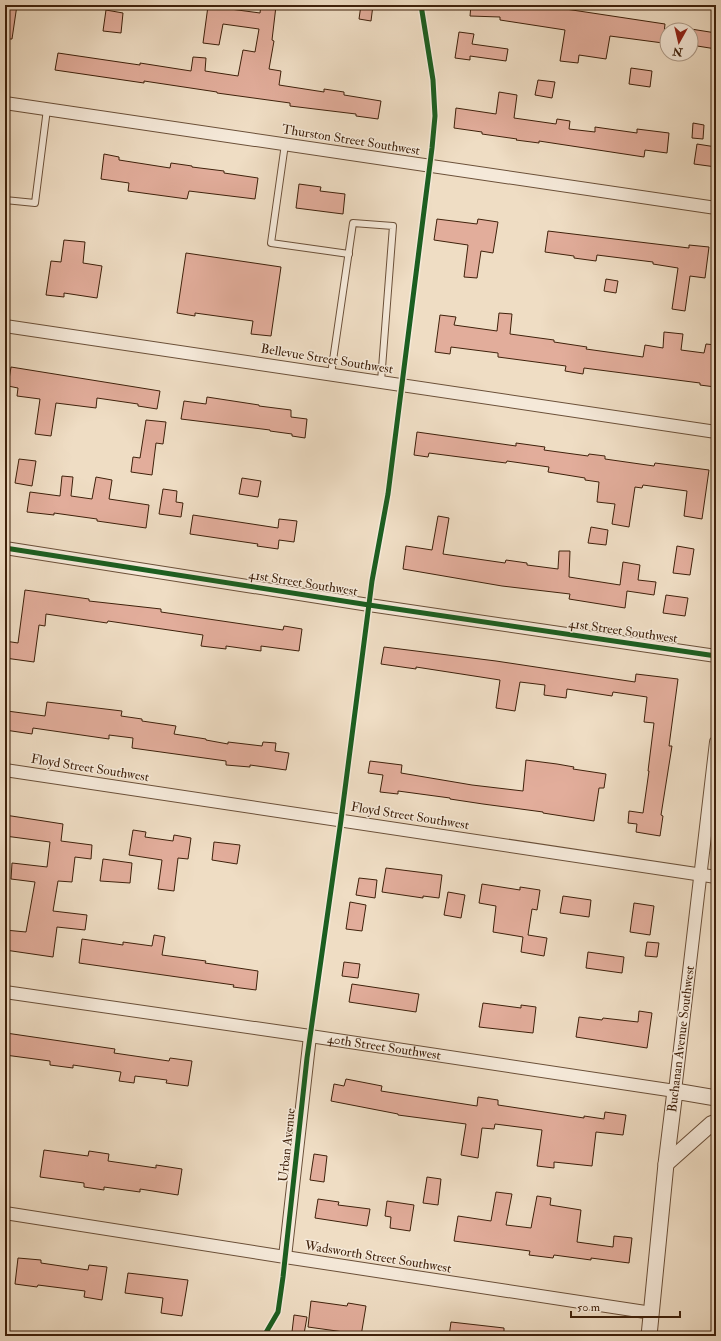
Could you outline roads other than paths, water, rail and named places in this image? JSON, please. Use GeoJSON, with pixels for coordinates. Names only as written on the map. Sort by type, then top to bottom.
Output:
{"type":"FeatureCollection","features":[{"type":"Feature","properties":{"kind":"street","name":"Thurston Street Southwest"},"geometry":{"type":"LineString","coordinates":[[5,103],[716,208]]}},
{"type":"Feature","properties":{"kind":"street","name":"Bellevue Street Southwest"},"geometry":{"type":"LineString","coordinates":[[5,326],[716,432]]}},
{"type":"Feature","properties":{"kind":"street","name":"41st Street Southwest"},"geometry":{"type":"LineString","coordinates":[[5,548],[376,606],[716,656]]}},
{"type":"Feature","properties":{"kind":"street","name":"Buchanan Avenue Southwest"},"geometry":{"type":"LineString","coordinates":[[649,1336],[666,1164],[716,742]]}},
{"type":"Feature","properties":{"kind":"street","name":"Floyd Street Southwest"},"geometry":{"type":"LineString","coordinates":[[5,770],[716,877]]}},
{"type":"Feature","properties":{"kind":"street","name":"40th Street Southwest"},"geometry":{"type":"LineString","coordinates":[[5,992],[310,1036],[716,1098]]}},
{"type":"Feature","properties":{"kind":"street","name":"Urban Avenue"},"geometry":{"type":"LineString","coordinates":[[285,1257],[310,1036]]}},
{"type":"Feature","properties":{"kind":"street"},"geometry":{"type":"LineString","coordinates":[[666,1164],[711,1124],[716,1122]]}},
{"type":"Feature","properties":{"kind":"street","name":"Wadsworth Street Southwest"},"geometry":{"type":"LineString","coordinates":[[5,1213],[652,1313]]}},
{"type":"Feature","properties":{"kind":"lane"},"geometry":{"type":"LineString","coordinates":[[5,200],[35,203],[47,109]]}},
{"type":"Feature","properties":{"kind":"lane"},"geometry":{"type":"LineString","coordinates":[[5,130],[5,139]]}},
{"type":"Feature","properties":{"kind":"lane"},"geometry":{"type":"LineString","coordinates":[[286,144],[270,243],[349,254]]}},
{"type":"Feature","properties":{"kind":"lane"},"geometry":{"type":"LineString","coordinates":[[331,374],[353,223],[393,226],[381,381]]}}]}
